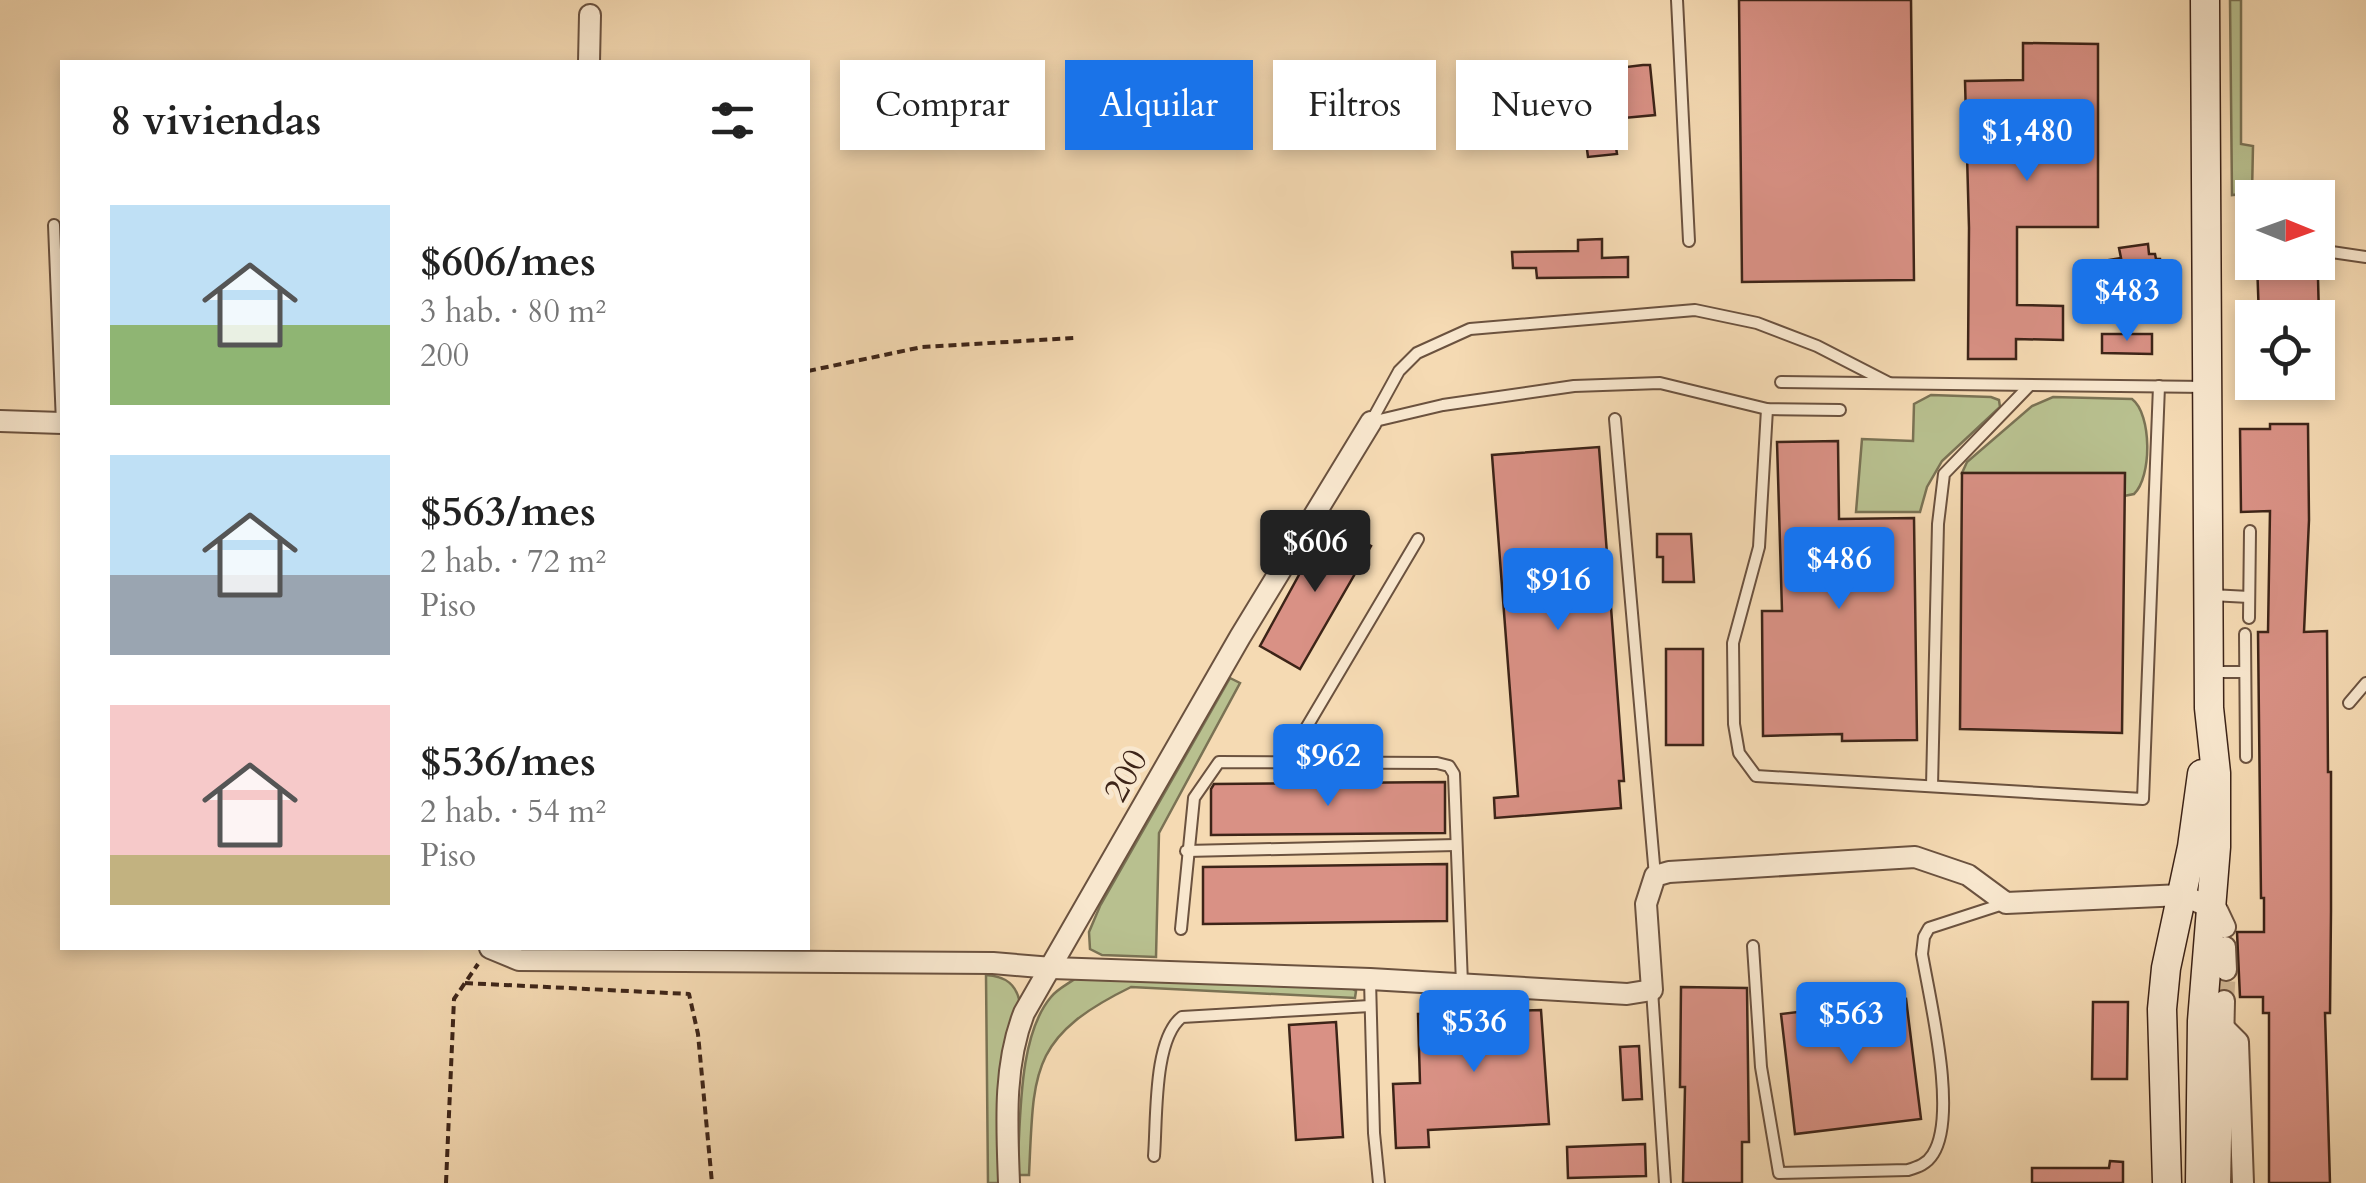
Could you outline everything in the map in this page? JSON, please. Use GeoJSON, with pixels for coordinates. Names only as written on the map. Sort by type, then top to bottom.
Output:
{"type":"FeatureCollection","features":[{"type":"Feature","properties":{"kind":"main road"},"geometry":{"type":"LineString","coordinates":[[2200,1183],[2220,927],[2217,792],[2209,708],[2205,0]]}},
{"type":"Feature","properties":{"kind":"main road"},"geometry":{"type":"LineString","coordinates":[[2167,1183],[2163,1050],[2166,968],[2192,847],[2209,708]]}},
{"type":"Feature","properties":{"kind":"main road"},"geometry":{"type":"LineString","coordinates":[[2166,968],[2182,997],[2212,1023]]}},
{"type":"Feature","properties":{"kind":"main road"},"geometry":{"type":"LineString","coordinates":[[2163,1050],[2182,1032],[2212,1023]]}},
{"type":"Feature","properties":{"kind":"street"},"geometry":{"type":"LineString","coordinates":[[589,60],[590,14]]}},
{"type":"Feature","properties":{"kind":"street"},"geometry":{"type":"LineString","coordinates":[[0,421],[60,422]]}},
{"type":"Feature","properties":{"kind":"street","name":"200"},"geometry":{"type":"LineString","coordinates":[[1009,1183],[1007,1122],[1013,1042],[1024,1013],[1240,637],[1372,422]]}},
{"type":"Feature","properties":{"kind":"street"},"geometry":{"type":"LineString","coordinates":[[495,950],[519,960],[994,963],[1627,994],[1652,990],[1646,904],[1655,876],[1916,857],[1968,875],[2006,903],[2182,896],[2220,927],[2226,970]]}},
{"type":"Feature","properties":{"kind":"street"},"geometry":{"type":"LineString","coordinates":[[2220,1183],[2212,1023],[2224,1000]]}},
{"type":"Feature","properties":{"kind":"street"},"geometry":{"type":"LineString","coordinates":[[2212,1023],[2235,1035],[2238,1042],[2242,1183]]}},
{"type":"Feature","properties":{"kind":"lane"},"geometry":{"type":"LineString","coordinates":[[1678,0],[1690,241]]}},
{"type":"Feature","properties":{"kind":"lane"},"geometry":{"type":"LineString","coordinates":[[54,225],[60,373]]}},
{"type":"Feature","properties":{"kind":"lane"},"geometry":{"type":"LineString","coordinates":[[2335,252],[2366,257]]}},
{"type":"Feature","properties":{"kind":"lane"},"geometry":{"type":"LineString","coordinates":[[1372,422],[1399,371],[1417,353],[1470,329],[1695,310],[1757,323],[1817,346],[1889,383]]}},
{"type":"Feature","properties":{"kind":"lane"},"geometry":{"type":"LineString","coordinates":[[1781,382],[2208,387]]}},
{"type":"Feature","properties":{"kind":"lane"},"geometry":{"type":"LineString","coordinates":[[1372,422],[1442,404],[1574,386],[1660,384],[1767,409],[1840,410]]}},
{"type":"Feature","properties":{"kind":"lane"},"geometry":{"type":"LineString","coordinates":[[1932,786],[1938,524],[1944,474],[2030,385]]}},
{"type":"Feature","properties":{"kind":"lane"},"geometry":{"type":"LineString","coordinates":[[1767,409],[1758,547],[1733,643],[1734,724],[1739,753],[1756,776],[2143,799],[2159,386]]}},
{"type":"Feature","properties":{"kind":"lane"},"geometry":{"type":"LineString","coordinates":[[1614,419],[1655,876]]}},
{"type":"Feature","properties":{"kind":"lane"},"geometry":{"type":"LineString","coordinates":[[2250,531],[2250,618]]}},
{"type":"Feature","properties":{"kind":"lane"},"geometry":{"type":"LineString","coordinates":[[1286,762],[1418,539]]}},
{"type":"Feature","properties":{"kind":"lane"},"geometry":{"type":"LineString","coordinates":[[2208,595],[2250,596]]}},
{"type":"Feature","properties":{"kind":"lane"},"geometry":{"type":"LineString","coordinates":[[2245,634],[2246,756]]}},
{"type":"Feature","properties":{"kind":"lane"},"geometry":{"type":"LineString","coordinates":[[2209,672],[2246,672]]}},
{"type":"Feature","properties":{"kind":"lane"},"geometry":{"type":"LineString","coordinates":[[2349,703],[2366,684]]}},
{"type":"Feature","properties":{"kind":"lane"},"geometry":{"type":"LineString","coordinates":[[1180,929],[1194,798],[1219,762],[1449,766],[1454,774],[1462,984]]}},
{"type":"Feature","properties":{"kind":"lane"},"geometry":{"type":"LineString","coordinates":[[1186,851],[1456,844]]}},
{"type":"Feature","properties":{"kind":"lane"},"geometry":{"type":"LineString","coordinates":[[1753,946],[1760,1067],[1779,1173],[1908,1170],[1926,1164],[1935,1152],[1941,1132],[1944,1091],[1922,954],[1924,937],[1929,928],[2006,903]]}},
{"type":"Feature","properties":{"kind":"lane"},"geometry":{"type":"LineString","coordinates":[[1370,979],[1379,1183]]}},
{"type":"Feature","properties":{"kind":"lane"},"geometry":{"type":"LineString","coordinates":[[1652,990],[1665,1183]]}},
{"type":"Feature","properties":{"kind":"lane"},"geometry":{"type":"LineString","coordinates":[[1154,1156],[1164,1042],[1172,1024],[1182,1017],[1370,1006]]}},
{"type":"Feature","properties":{"kind":"path"},"geometry":{"type":"LineString","coordinates":[[810,371],[922,347],[1074,338]]}},
{"type":"Feature","properties":{"kind":"path"},"geometry":{"type":"LineString","coordinates":[[446,1183],[454,999],[489,950]]}},
{"type":"Feature","properties":{"kind":"path"},"geometry":{"type":"LineString","coordinates":[[465,983],[690,994],[698,1034],[712,1183]]}},
{"type":"Feature","properties":{"kind":"green space"},"geometry":{"type":"Polygon","coordinates":[[[2230,0],[2241,0],[2241,144],[2253,146],[2252,180],[2235,180],[2232,195],[2230,0]]]}},
{"type":"Feature","properties":{"kind":"green space"},"geometry":{"type":"Polygon","coordinates":[[[1931,395],[1991,397],[1999,400],[2000,407],[1942,461],[1927,487],[1920,512],[1856,512],[1862,439],[1913,441],[1914,404],[1931,395]]]}},
{"type":"Feature","properties":{"kind":"green space"},"geometry":{"type":"Polygon","coordinates":[[[2053,397],[2132,399],[2139,407],[2146,431],[2147,460],[2134,494],[2124,496],[2124,473],[1962,473],[1967,462],[2032,406],[2053,397]]]}},
{"type":"Feature","properties":{"kind":"green space"},"geometry":{"type":"Polygon","coordinates":[[[1230,678],[1240,683],[1159,833],[1156,957],[1102,955],[1090,949],[1089,932],[1100,906],[1230,678]]]}},
{"type":"Feature","properties":{"kind":"green space"},"geometry":{"type":"Polygon","coordinates":[[[986,975],[1009,982],[1020,1004],[1000,1183],[988,1183],[986,975]]]}},
{"type":"Feature","properties":{"kind":"green space"},"geometry":{"type":"Polygon","coordinates":[[[1076,978],[1350,987],[1356,991],[1355,998],[1131,987],[1098,1005],[1055,1041],[1037,1083],[1029,1175],[1017,1175],[1023,1082],[1032,1035],[1051,997],[1076,978]]]}},
{"type":"Feature","properties":{"kind":"building"},"geometry":{"type":"Polygon","coordinates":[[[1739,0],[1911,0],[1914,280],[1742,282],[1739,0]]]}},
{"type":"Feature","properties":{"kind":"building"},"geometry":{"type":"Polygon","coordinates":[[[2023,43],[2098,44],[2098,227],[2017,227],[2017,305],[2063,306],[2063,340],[2016,339],[2016,359],[1968,359],[1965,81],[2023,80],[2023,43]]]}},
{"type":"Feature","properties":{"kind":"building"},"geometry":{"type":"Polygon","coordinates":[[[1650,65],[1655,115],[1628,118],[1628,67],[1650,65]]]}},
{"type":"Feature","properties":{"kind":"building"},"geometry":{"type":"Polygon","coordinates":[[[1587,150],[1616,150],[1617,154],[1588,157],[1587,150]]]}},
{"type":"Feature","properties":{"kind":"building"},"geometry":{"type":"Polygon","coordinates":[[[1602,239],[1602,258],[1628,257],[1628,277],[1537,278],[1536,268],[1513,268],[1512,252],[1578,251],[1578,240],[1602,239]]]}},
{"type":"Feature","properties":{"kind":"building"},"geometry":{"type":"Polygon","coordinates":[[[2148,244],[2149,254],[2160,259],[2162,278],[2113,285],[2109,260],[2121,258],[2119,248],[2148,244]]]}},
{"type":"Feature","properties":{"kind":"building"},"geometry":{"type":"Polygon","coordinates":[[[2258,280],[2318,280],[2319,300],[2258,300],[2258,280]]]}},
{"type":"Feature","properties":{"kind":"building"},"geometry":{"type":"Polygon","coordinates":[[[2102,334],[2152,334],[2152,354],[2102,353],[2102,334]]]}},
{"type":"Feature","properties":{"kind":"building"},"geometry":{"type":"Polygon","coordinates":[[[2270,424],[2308,424],[2304,632],[2327,631],[2331,911],[2330,1013],[2325,1013],[2330,1183],[2269,1183],[2269,1013],[2263,1013],[2263,997],[2240,997],[2237,932],[2264,932],[2258,632],[2268,632],[2270,511],[2241,512],[2240,429],[2270,429],[2270,424]]]}},
{"type":"Feature","properties":{"kind":"building"},"geometry":{"type":"Polygon","coordinates":[[[1838,441],[1839,519],[1914,518],[1917,740],[1842,741],[1842,734],[1763,736],[1762,611],[1782,611],[1777,442],[1838,441]]]}},
{"type":"Feature","properties":{"kind":"building"},"geometry":{"type":"Polygon","coordinates":[[[1599,447],[1624,781],[1619,781],[1621,808],[1495,818],[1494,798],[1518,796],[1492,455],[1599,447]]]}},
{"type":"Feature","properties":{"kind":"building"},"geometry":{"type":"Polygon","coordinates":[[[1962,473],[2125,473],[2122,733],[1960,729],[1962,473]]]}},
{"type":"Feature","properties":{"kind":"building"},"geometry":{"type":"Polygon","coordinates":[[[1328,522],[1371,546],[1300,669],[1260,646],[1328,522]]]}},
{"type":"Feature","properties":{"kind":"building"},"geometry":{"type":"Polygon","coordinates":[[[1657,534],[1691,534],[1694,582],[1663,582],[1663,557],[1657,557],[1657,534]]]}},
{"type":"Feature","properties":{"kind":"building"},"geometry":{"type":"Polygon","coordinates":[[[1666,649],[1703,649],[1703,745],[1666,745],[1666,649]]]}},
{"type":"Feature","properties":{"kind":"building"},"geometry":{"type":"Polygon","coordinates":[[[1445,782],[1445,833],[1211,835],[1214,784],[1445,782]]]}},
{"type":"Feature","properties":{"kind":"building"},"geometry":{"type":"Polygon","coordinates":[[[1447,864],[1447,921],[1203,924],[1203,867],[1447,864]]]}},
{"type":"Feature","properties":{"kind":"building"},"geometry":{"type":"Polygon","coordinates":[[[1681,987],[1747,988],[1749,1142],[1742,1142],[1742,1183],[1683,1183],[1681,987]]]}},
{"type":"Feature","properties":{"kind":"building"},"geometry":{"type":"Polygon","coordinates":[[[1906,999],[1921,1119],[1795,1134],[1781,1014],[1906,999]]]}},
{"type":"Feature","properties":{"kind":"building"},"geometry":{"type":"Polygon","coordinates":[[[2093,1002],[2128,1002],[2127,1079],[2092,1079],[2093,1002]]]}},
{"type":"Feature","properties":{"kind":"building"},"geometry":{"type":"Polygon","coordinates":[[[1541,1010],[1549,1124],[1428,1130],[1429,1147],[1396,1148],[1393,1084],[1420,1083],[1418,1014],[1541,1010]]]}},
{"type":"Feature","properties":{"kind":"building"},"geometry":{"type":"Polygon","coordinates":[[[1336,1022],[1343,1137],[1296,1140],[1289,1025],[1336,1022]]]}},
{"type":"Feature","properties":{"kind":"building"},"geometry":{"type":"Polygon","coordinates":[[[1639,1046],[1642,1099],[1623,1100],[1620,1047],[1639,1046]]]}},
{"type":"Feature","properties":{"kind":"building"},"geometry":{"type":"Polygon","coordinates":[[[1645,1144],[1646,1176],[1568,1178],[1567,1147],[1645,1144]]]}},
{"type":"Feature","properties":{"kind":"building"},"geometry":{"type":"Polygon","coordinates":[[[2110,1161],[2123,1162],[2123,1183],[2032,1183],[2032,1168],[2109,1168],[2110,1161]]]}},
{"type":"Feature","properties":{"kind":"tunnel"},"geometry":{"type":"LineString","coordinates":[[2224,1001],[2226,970]]}}]}
